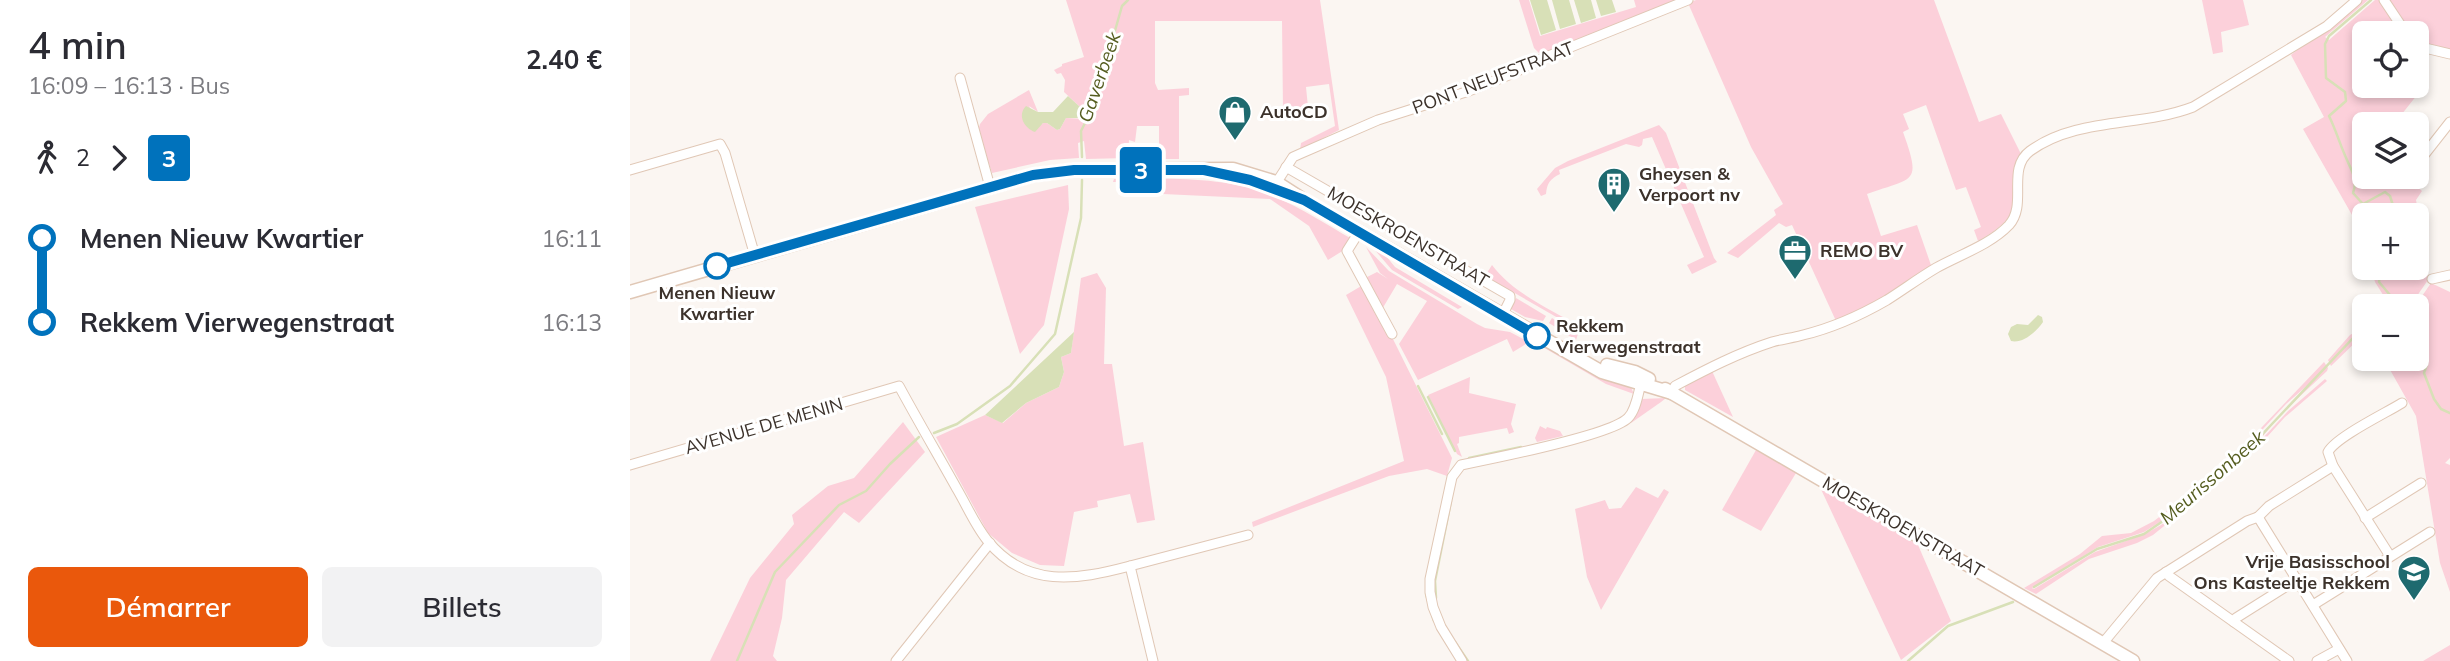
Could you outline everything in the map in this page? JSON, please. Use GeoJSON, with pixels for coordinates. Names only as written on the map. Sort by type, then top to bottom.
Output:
{"type":"FeatureCollection","features":[{"type":"Feature","properties":{"kind":"main road","name":"MOESKROENSTRAAT"},"geometry":{"type":"LineString","coordinates":[[630,292],[1033,175],[1060,171],[1204,170],[1275,185],[1602,372],[1672,393]]}},
{"type":"Feature","properties":{"kind":"main road","name":"MOESKROENSTRAAT"},"geometry":{"type":"LineString","coordinates":[[1576,358],[1635,372],[2133,661]]}},
{"type":"Feature","properties":{"kind":"street","name":"PONT NEUFSTRAAT"},"geometry":{"type":"LineString","coordinates":[[1275,185],[1293,158],[1344,133],[1469,92],[1536,61],[1688,0]]}},
{"type":"Feature","properties":{"kind":"street"},"geometry":{"type":"LineString","coordinates":[[1672,393],[1675,386],[1720,362],[1754,348],[1805,335],[1857,315],[1996,235],[2014,216],[2017,207],[2017,172],[2021,160],[2040,145],[2088,128],[2166,116],[2193,107],[2327,26],[2357,0]]}},
{"type":"Feature","properties":{"kind":"street"},"geometry":{"type":"LineString","coordinates":[[2384,0],[2398,21]]}},
{"type":"Feature","properties":{"kind":"street"},"geometry":{"type":"LineString","coordinates":[[2429,49],[2450,54]]}},
{"type":"Feature","properties":{"kind":"street"},"geometry":{"type":"LineString","coordinates":[[960,78],[990,187]]}},
{"type":"Feature","properties":{"kind":"street"},"geometry":{"type":"LineString","coordinates":[[2429,149],[2450,122]]}},
{"type":"Feature","properties":{"kind":"street"},"geometry":{"type":"LineString","coordinates":[[630,170],[720,144],[755,256]]}},
{"type":"Feature","properties":{"kind":"street","name":"MOESKROENSTRAAT"},"geometry":{"type":"LineString","coordinates":[[1286,167],[1510,296],[1502,316]]}},
{"type":"Feature","properties":{"kind":"street"},"geometry":{"type":"LineString","coordinates":[[1359,232],[1347,251],[1392,334]]}},
{"type":"Feature","properties":{"kind":"street"},"geometry":{"type":"LineString","coordinates":[[2432,279],[2450,275]]}},
{"type":"Feature","properties":{"kind":"street"},"geometry":{"type":"LineString","coordinates":[[1462,661],[1436,615],[1430,586],[1452,477],[1456,470],[1461,465],[1571,440],[1621,423],[1631,414],[1641,383]]}},
{"type":"Feature","properties":{"kind":"street","name":"AVENUE DE MENIN"},"geometry":{"type":"LineString","coordinates":[[630,465],[899,386],[989,543]]}},
{"type":"Feature","properties":{"kind":"street"},"geometry":{"type":"LineString","coordinates":[[2390,556],[2328,456],[2331,447],[2402,403]]}},
{"type":"Feature","properties":{"kind":"street"},"geometry":{"type":"LineString","coordinates":[[2103,643],[2150,584],[2165,572],[2247,521],[2258,517],[2269,506],[2333,466]]}},
{"type":"Feature","properties":{"kind":"street"},"geometry":{"type":"LineString","coordinates":[[2365,518],[2421,483]]}},
{"type":"Feature","properties":{"kind":"street"},"geometry":{"type":"LineString","coordinates":[[2258,517],[2347,661]]}},
{"type":"Feature","properties":{"kind":"street"},"geometry":{"type":"LineString","coordinates":[[2313,605],[2430,532]]}},
{"type":"Feature","properties":{"kind":"street"},"geometry":{"type":"LineString","coordinates":[[896,661],[989,543],[1016,565],[1051,577],[1083,578],[1248,535]]}},
{"type":"Feature","properties":{"kind":"street"},"geometry":{"type":"LineString","coordinates":[[1130,566],[1153,661]]}},
{"type":"Feature","properties":{"kind":"street"},"geometry":{"type":"LineString","coordinates":[[2165,572],[2289,661]]}},
{"type":"Feature","properties":{"kind":"street"},"geometry":{"type":"LineString","coordinates":[[2234,622],[2236,618],[2298,579]]}},
{"type":"Feature","properties":{"kind":"street"},"geometry":{"type":"LineString","coordinates":[[2317,661],[2339,649]]}},
{"type":"Feature","properties":{"kind":"shaded area"},"geometry":{"type":"Polygon","coordinates":[[[1066,0],[1320,0],[1339,130],[1300,150],[1301,143],[1335,126],[1329,84],[1306,87],[1308,107],[1283,111],[1282,21],[1155,21],[1155,83],[1158,90],[1189,88],[1189,95],[1179,96],[1179,159],[1159,159],[1159,126],[1137,126],[1135,142],[1129,140],[1128,158],[1086,159],[1084,141],[1078,143],[1079,158],[1050,160],[992,173],[978,131],[988,114],[1029,90],[1038,112],[1029,106],[1039,126],[1047,123],[1057,130],[1066,118],[1087,119],[1094,112],[1099,97],[1094,90],[1085,106],[1079,106],[1064,92],[1065,80],[1061,73],[1057,74],[1054,70],[1062,64],[1084,57],[1066,0]]]}},
{"type":"Feature","properties":{"kind":"shaded area"},"geometry":{"type":"Polygon","coordinates":[[[1519,0],[1529,0],[1540,36],[1636,7],[1634,0],[1678,0],[1540,54],[1534,48],[1519,0]]]}},
{"type":"Feature","properties":{"kind":"shaded area"},"geometry":{"type":"Polygon","coordinates":[[[1530,0],[1547,0],[1556,30],[1541,35],[1530,0]]]}},
{"type":"Feature","properties":{"kind":"shaded area"},"geometry":{"type":"Polygon","coordinates":[[[1552,0],[1569,0],[1576,24],[1560,29],[1552,0]]]}},
{"type":"Feature","properties":{"kind":"shaded area"},"geometry":{"type":"Polygon","coordinates":[[[1574,0],[1591,0],[1596,18],[1581,23],[1574,0]]]}},
{"type":"Feature","properties":{"kind":"shaded area"},"geometry":{"type":"Polygon","coordinates":[[[1596,0],[1612,0],[1616,12],[1601,16],[1596,0]]]}},
{"type":"Feature","properties":{"kind":"shaded area"},"geometry":{"type":"Polygon","coordinates":[[[1696,0],[1934,0],[1979,122],[2001,114],[2021,154],[2015,168],[2012,210],[2007,219],[1978,241],[1974,230],[1981,227],[1966,187],[1956,190],[1926,105],[1903,114],[1909,129],[1903,132],[1912,162],[1910,176],[1895,185],[1867,194],[1881,236],[1917,225],[1932,268],[1886,296],[1836,321],[1792,225],[1786,227],[1779,223],[1738,258],[1727,253],[1776,215],[1774,210],[1783,204],[1751,147],[1688,3],[1696,0]]]}},
{"type":"Feature","properties":{"kind":"shaded area"},"geometry":{"type":"Polygon","coordinates":[[[2202,0],[2243,0],[2249,25],[2221,32],[2223,52],[2213,54],[2202,0]]]}},
{"type":"Feature","properties":{"kind":"shaded area"},"geometry":{"type":"Polygon","coordinates":[[[2361,0],[2368,0],[2325,37],[2329,40],[2375,0],[2450,0],[2450,51],[2429,53],[2429,21],[2352,21],[2352,98],[2415,98],[2404,112],[2352,112],[2352,189],[2420,189],[2422,191],[2417,203],[2352,203],[2352,215],[2303,129],[2324,117],[2291,55],[2361,0]]]}},
{"type":"Feature","properties":{"kind":"shaded area"},"geometry":{"type":"Polygon","coordinates":[[[1094,89],[1098,91],[1099,97],[1091,118],[1066,118],[1057,130],[1043,123],[1035,132],[1023,121],[1022,113],[1026,106],[1038,112],[1053,112],[1068,96],[1079,106],[1085,106],[1094,89]]]}},
{"type":"Feature","properties":{"kind":"shaded area"},"geometry":{"type":"Polygon","coordinates":[[[1659,125],[1666,133],[1717,262],[1692,274],[1687,265],[1704,257],[1652,137],[1643,139],[1639,147],[1626,144],[1559,170],[1560,174],[1550,182],[1546,194],[1541,196],[1537,189],[1555,168],[1568,161],[1659,125]]]}},
{"type":"Feature","properties":{"kind":"shaded area"},"geometry":{"type":"Polygon","coordinates":[[[1114,179],[1196,180],[1256,190],[1305,211],[1352,239],[1344,250],[1328,260],[1309,226],[1270,199],[1120,192],[1121,182],[1113,182],[1114,179]]]}},
{"type":"Feature","properties":{"kind":"shaded area"},"geometry":{"type":"Polygon","coordinates":[[[1068,185],[1069,209],[1044,325],[1020,354],[975,207],[1068,185]]]}},
{"type":"Feature","properties":{"kind":"shaded area"},"geometry":{"type":"Polygon","coordinates":[[[1362,239],[1382,251],[1395,267],[1462,307],[1458,309],[1392,270],[1374,249],[1359,240],[1362,239]]]}},
{"type":"Feature","properties":{"kind":"shaded area"},"geometry":{"type":"Polygon","coordinates":[[[1366,247],[1389,271],[1477,324],[1510,332],[1529,342],[1513,352],[1507,339],[1418,380],[1399,344],[1427,301],[1397,284],[1381,311],[1363,279],[1377,272],[1388,279],[1380,273],[1366,247]]]}},
{"type":"Feature","properties":{"kind":"shaded area"},"geometry":{"type":"Polygon","coordinates":[[[1492,265],[1522,293],[1581,327],[1579,330],[1485,276],[1492,265]]]}},
{"type":"Feature","properties":{"kind":"shaded area"},"geometry":{"type":"Polygon","coordinates":[[[1097,273],[1106,288],[1104,364],[1112,364],[1124,446],[1143,442],[1155,520],[1137,523],[1130,494],[1097,501],[1098,507],[1074,512],[1064,566],[1040,565],[1012,553],[988,533],[936,437],[985,415],[1003,423],[1026,403],[1059,387],[1064,372],[1061,357],[1071,353],[1081,278],[1097,273]]]}},
{"type":"Feature","properties":{"kind":"shaded area"},"geometry":{"type":"Polygon","coordinates":[[[2428,280],[2418,294],[2382,294],[2375,282],[2428,280]]]}},
{"type":"Feature","properties":{"kind":"shaded area"},"geometry":{"type":"Polygon","coordinates":[[[2431,283],[2450,292],[2450,458],[2445,463],[2450,465],[2450,592],[2440,563],[2416,416],[2391,371],[2429,371],[2429,294],[2423,294],[2431,283]]]}},
{"type":"Feature","properties":{"kind":"shaded area"},"geometry":{"type":"Polygon","coordinates":[[[1363,285],[1452,458],[1447,476],[1427,469],[1389,476],[1253,527],[1252,522],[1404,461],[1386,377],[1346,295],[1363,285]]]}},
{"type":"Feature","properties":{"kind":"shaded area"},"geometry":{"type":"Polygon","coordinates":[[[1516,298],[1546,316],[1543,321],[1525,317],[1511,309],[1516,298]]]}},
{"type":"Feature","properties":{"kind":"shaded area"},"geometry":{"type":"Polygon","coordinates":[[[2038,315],[2043,322],[2037,329],[2025,339],[2011,341],[2008,334],[2011,327],[2017,324],[2028,325],[2038,315]]]}},
{"type":"Feature","properties":{"kind":"shaded area"},"geometry":{"type":"Polygon","coordinates":[[[1552,318],[1578,334],[1576,340],[1549,323],[1552,318]]]}},
{"type":"Feature","properties":{"kind":"shaded area"},"geometry":{"type":"Polygon","coordinates":[[[1074,332],[1071,353],[1061,357],[1064,372],[1059,387],[1026,403],[1002,423],[985,415],[1074,332]]]}},
{"type":"Feature","properties":{"kind":"shaded area"},"geometry":{"type":"Polygon","coordinates":[[[2352,334],[2352,346],[2331,366],[2328,360],[2352,334]]]}},
{"type":"Feature","properties":{"kind":"shaded area"},"geometry":{"type":"Polygon","coordinates":[[[1537,341],[1629,383],[1634,394],[1606,384],[1536,343],[1537,341]]]}},
{"type":"Feature","properties":{"kind":"shaded area"},"geometry":{"type":"Polygon","coordinates":[[[2324,362],[2327,371],[2284,411],[2310,383],[2286,404],[2230,465],[2163,520],[2144,532],[2098,547],[2032,588],[2095,552],[2145,534],[2161,525],[2237,462],[2280,416],[2249,453],[2288,411],[2325,379],[2327,381],[2285,417],[2248,458],[2246,456],[2237,467],[2153,535],[2089,559],[2036,594],[2024,588],[2080,554],[2102,536],[2131,533],[2154,521],[2241,449],[2324,362]]]}},
{"type":"Feature","properties":{"kind":"shaded area"},"geometry":{"type":"Polygon","coordinates":[[[1712,371],[1733,417],[1685,390],[1685,386],[1712,371]]]}},
{"type":"Feature","properties":{"kind":"shaded area"},"geometry":{"type":"Polygon","coordinates":[[[1470,377],[1469,393],[1516,404],[1511,424],[1514,432],[1509,434],[1507,428],[1459,437],[1457,444],[1462,457],[1457,454],[1428,395],[1470,377]]]}},
{"type":"Feature","properties":{"kind":"shaded area"},"geometry":{"type":"Polygon","coordinates":[[[1666,398],[1661,402],[1631,423],[1641,399],[1666,398]]]}},
{"type":"Feature","properties":{"kind":"shaded area"},"geometry":{"type":"Polygon","coordinates":[[[903,422],[925,452],[859,523],[844,512],[786,580],[782,618],[773,656],[777,661],[710,661],[750,578],[794,524],[792,515],[828,486],[854,478],[903,422]]]}},
{"type":"Feature","properties":{"kind":"shaded area"},"geometry":{"type":"Polygon","coordinates":[[[1540,426],[1560,431],[1563,436],[1537,442],[1535,438],[1540,426]]]}},
{"type":"Feature","properties":{"kind":"shaded area"},"geometry":{"type":"Polygon","coordinates":[[[1756,450],[1796,473],[1761,531],[1722,510],[1756,450]]]}},
{"type":"Feature","properties":{"kind":"shaded area"},"geometry":{"type":"Polygon","coordinates":[[[1819,485],[1918,545],[1951,621],[1901,660],[1819,485]]]}},
{"type":"Feature","properties":{"kind":"shaded area"},"geometry":{"type":"Polygon","coordinates":[[[1636,487],[1658,498],[1664,489],[1669,492],[1601,610],[1587,577],[1575,509],[1605,500],[1609,509],[1621,508],[1636,487]]]}},
{"type":"Feature","properties":{"kind":"shaded area"},"geometry":{"type":"Polygon","coordinates":[[[2450,645],[2450,661],[2423,661],[2450,645]]]}},
{"type":"Feature","properties":{"kind":"waterway","name":"Gaverbeek"},"geometry":{"type":"LineString","coordinates":[[1097,94],[1122,6],[1128,0]]}},
{"type":"Feature","properties":{"kind":"waterway"},"geometry":{"type":"LineString","coordinates":[[2362,203],[2353,193],[2354,176],[2329,116],[2346,101],[2345,92],[2326,78],[2325,44],[2329,36],[2371,0]]}},
{"type":"Feature","properties":{"kind":"waterway","name":"Gaverbeek"},"geometry":{"type":"LineString","coordinates":[[1082,157],[1081,131],[1088,117]]}},
{"type":"Feature","properties":{"kind":"waterway"},"geometry":{"type":"LineString","coordinates":[[934,433],[957,424],[1010,386],[1055,334],[1081,218],[1082,180]]}},
{"type":"Feature","properties":{"kind":"waterway"},"geometry":{"type":"LineString","coordinates":[[2365,203],[2385,192],[2392,203]]}},
{"type":"Feature","properties":{"kind":"waterway"},"geometry":{"type":"LineString","coordinates":[[2379,280],[2389,294]]}},
{"type":"Feature","properties":{"kind":"waterway","name":"Meurissonbeek"},"geometry":{"type":"LineString","coordinates":[[2034,587],[2097,549],[2144,534],[2163,521],[2237,461],[2352,339]]}},
{"type":"Feature","properties":{"kind":"waterway"},"geometry":{"type":"LineString","coordinates":[[2425,371],[2434,399],[2441,409],[2450,413]]}},
{"type":"Feature","properties":{"kind":"waterway"},"geometry":{"type":"LineString","coordinates":[[1418,386],[1442,434]]}},
{"type":"Feature","properties":{"kind":"waterway"},"geometry":{"type":"LineString","coordinates":[[1428,397],[1455,451]]}},
{"type":"Feature","properties":{"kind":"waterway"},"geometry":{"type":"LineString","coordinates":[[737,661],[775,572],[839,505],[866,491],[919,437]]}},
{"type":"Feature","properties":{"kind":"waterway"},"geometry":{"type":"LineString","coordinates":[[1469,458],[1521,447]]}},
{"type":"Feature","properties":{"kind":"waterway"},"geometry":{"type":"LineString","coordinates":[[1436,598],[1435,581],[1451,501]]}},
{"type":"Feature","properties":{"kind":"waterway"},"geometry":{"type":"LineString","coordinates":[[1426,594],[1434,621]]}},
{"type":"Feature","properties":{"kind":"waterway","name":"Meurissonbeek"},"geometry":{"type":"LineString","coordinates":[[1908,661],[1948,626],[2013,602]]}},
{"type":"Feature","properties":{"kind":"waterway"},"geometry":{"type":"LineString","coordinates":[[1455,642],[1468,661]]}},
{"type":"Feature","properties":{"kind":"bus line","name":"3"},"geometry":{"type":"LineString","coordinates":[[717,266],[1046,172],[1204,170],[1250,180],[1304,200],[1537,336]]}},
{"type":"Feature","properties":{"kind":"place","name":"AutoCD"},"geometry":{"type":"Point","coordinates":[1235,142]}},
{"type":"Feature","properties":{"kind":"place","name":"Gheysen & Verpoort nv"},"geometry":{"type":"Point","coordinates":[1614,214]}},
{"type":"Feature","properties":{"kind":"place","name":"Menen Nieuw Kwartier"},"geometry":{"type":"Point","coordinates":[717,266]}},
{"type":"Feature","properties":{"kind":"place","name":"REMO BV"},"geometry":{"type":"Point","coordinates":[1795,281]}},
{"type":"Feature","properties":{"kind":"place","name":"Rekkem Vierwegenstraat"},"geometry":{"type":"Point","coordinates":[1537,336]}},
{"type":"Feature","properties":{"kind":"place","name":"Vrije Basisschool Ons Kasteeltje Rekkem"},"geometry":{"type":"Point","coordinates":[2414,602]}}]}
